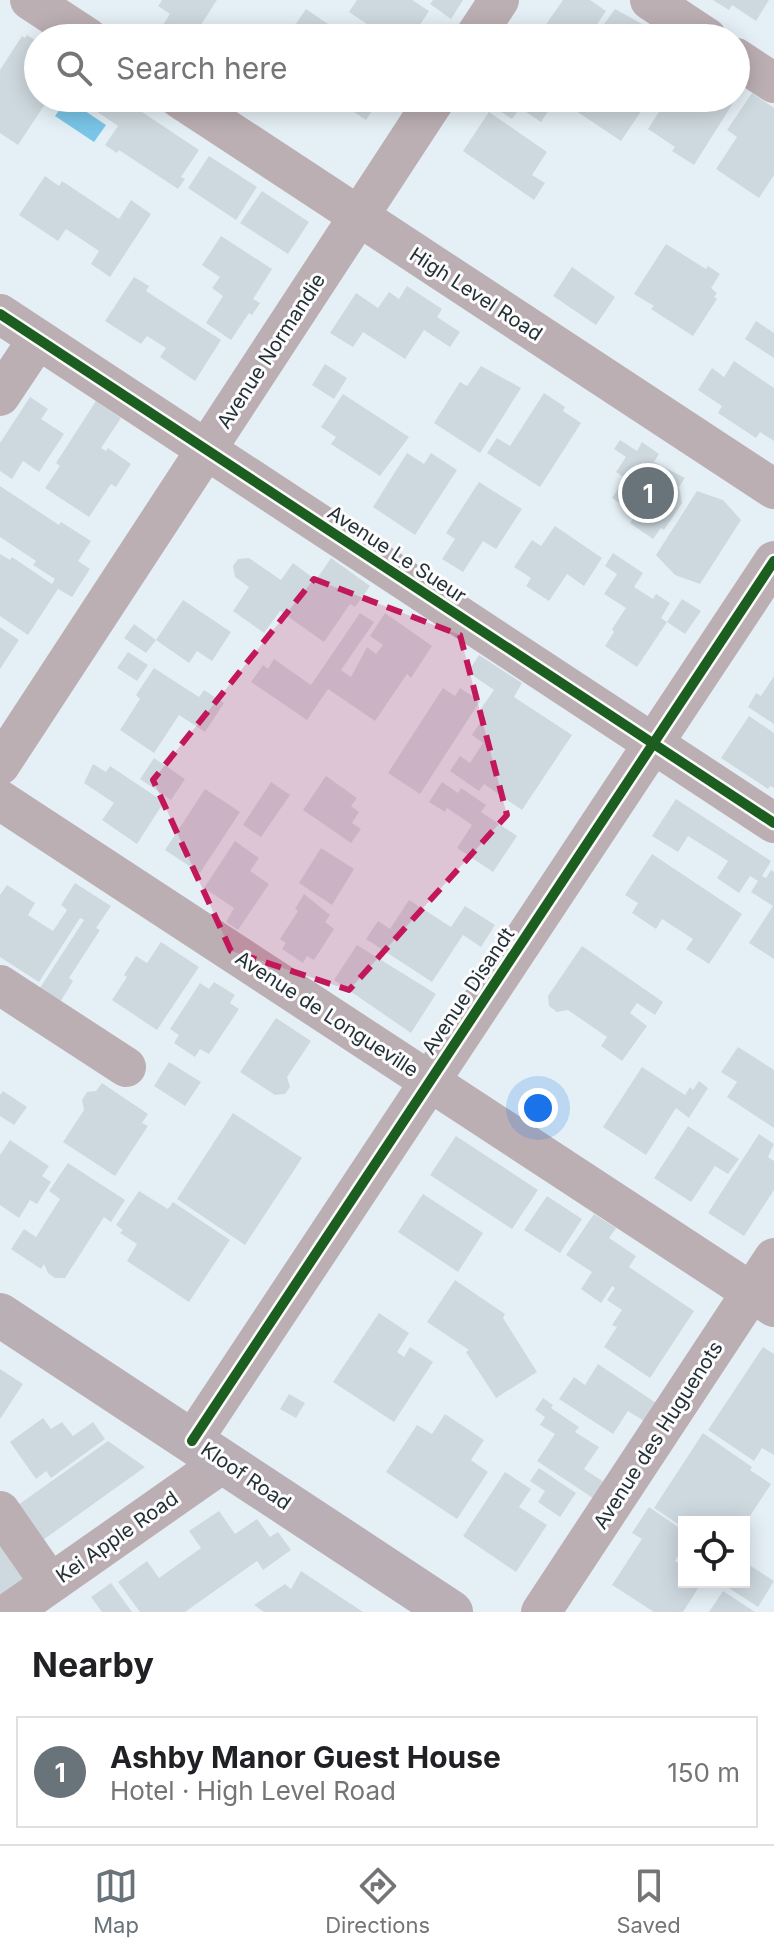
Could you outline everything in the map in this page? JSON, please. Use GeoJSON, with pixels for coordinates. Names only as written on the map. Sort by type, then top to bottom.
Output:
{"type":"FeatureCollection","features":[{"type":"Feature","properties":{"kind":"main road","name":"Kloof Road"},"geometry":{"type":"LineString","coordinates":[[0,1315],[451,1612]]}},
{"type":"Feature","properties":{"kind":"street"},"geometry":{"type":"LineString","coordinates":[[483,24],[499,0]]}},
{"type":"Feature","properties":{"kind":"street"},"geometry":{"type":"LineString","coordinates":[[650,0],[686,24]]}},
{"type":"Feature","properties":{"kind":"street"},"geometry":{"type":"LineString","coordinates":[[37,2],[68,24]]}},
{"type":"Feature","properties":{"kind":"street"},"geometry":{"type":"LineString","coordinates":[[750,67],[774,83]]}},
{"type":"Feature","properties":{"kind":"street","name":"High Level Road"},"geometry":{"type":"LineString","coordinates":[[200,112],[774,489]]}},
{"type":"Feature","properties":{"kind":"street","name":"Avenue Normandie"},"geometry":{"type":"LineString","coordinates":[[0,765],[427,112]]}},
{"type":"Feature","properties":{"kind":"street","name":"Avenue Le Sueur"},"geometry":{"type":"LineString","coordinates":[[0,314],[774,823]]}},
{"type":"Feature","properties":{"kind":"street"},"geometry":{"type":"LineString","coordinates":[[0,396],[38,339]]}},
{"type":"Feature","properties":{"kind":"street","name":"Avenue Disandt"},"geometry":{"type":"LineString","coordinates":[[208,1451],[429,1081],[774,561]]}},
{"type":"Feature","properties":{"kind":"street","name":"Avenue de Longueville"},"geometry":{"type":"LineString","coordinates":[[0,800],[763,1300]]}},
{"type":"Feature","properties":{"kind":"street"},"geometry":{"type":"LineString","coordinates":[[0,985],[126,1067]]}},
{"type":"Feature","properties":{"kind":"street","name":"Avenue des Huguenots"},"geometry":{"type":"LineString","coordinates":[[541,1612],[763,1300],[774,1258]]}},
{"type":"Feature","properties":{"kind":"street","name":"Kei Apple Road"},"geometry":{"type":"LineString","coordinates":[[28,1602],[208,1451]]}},
{"type":"Feature","properties":{"kind":"street"},"geometry":{"type":"LineString","coordinates":[[0,1511],[28,1602]]}},
{"type":"Feature","properties":{"kind":"highlighted area"},"geometry":{"type":"Polygon","coordinates":[[[314,579],[460,635],[507,815],[349,990],[231,951],[153,780],[314,579]]]}},
{"type":"Feature","properties":{"kind":"water"},"geometry":{"type":"Polygon","coordinates":[[[58,112],[86,112],[106,125],[94,142],[55,116],[58,112]]]}},
{"type":"Feature","properties":{"kind":"building"},"geometry":{"type":"Polygon","coordinates":[[[162,0],[217,0],[202,24],[164,24],[170,14],[158,6],[162,0]]]}},
{"type":"Feature","properties":{"kind":"building"},"geometry":{"type":"Polygon","coordinates":[[[357,0],[412,0],[429,11],[421,24],[367,24],[349,12],[357,0]]]}},
{"type":"Feature","properties":{"kind":"building"},"geometry":{"type":"Polygon","coordinates":[[[433,0],[463,0],[451,19],[430,4],[433,0]]]}},
{"type":"Feature","properties":{"kind":"building"},"geometry":{"type":"Polygon","coordinates":[[[563,0],[590,0],[606,11],[597,24],[546,24],[563,0]]]}},
{"type":"Feature","properties":{"kind":"building"},"geometry":{"type":"Polygon","coordinates":[[[713,0],[769,0],[756,21],[732,5],[729,10],[713,0]]]}},
{"type":"Feature","properties":{"kind":"building"},"geometry":{"type":"Polygon","coordinates":[[[306,9],[328,24],[296,24],[306,9]]]}},
{"type":"Feature","properties":{"kind":"building"},"geometry":{"type":"Polygon","coordinates":[[[615,9],[642,24],[604,24],[615,9]]]}},
{"type":"Feature","properties":{"kind":"building"},"geometry":{"type":"Polygon","coordinates":[[[22,36],[24,112],[40,112],[18,145],[0,133],[0,70],[22,36]]]}},
{"type":"Feature","properties":{"kind":"building"},"geometry":{"type":"Polygon","coordinates":[[[752,93],[774,108],[774,175],[759,198],[716,169],[737,137],[727,130],[739,112],[750,112],[752,93]]]}},
{"type":"Feature","properties":{"kind":"building"},"geometry":{"type":"Polygon","coordinates":[[[98,112],[142,112],[199,150],[181,177],[185,179],[178,189],[119,150],[117,153],[105,145],[118,126],[98,112]]]}},
{"type":"Feature","properties":{"kind":"building"},"geometry":{"type":"Polygon","coordinates":[[[354,112],[371,112],[366,120],[354,112]]]}},
{"type":"Feature","properties":{"kind":"building"},"geometry":{"type":"Polygon","coordinates":[[[489,112],[547,152],[532,175],[545,183],[534,200],[463,151],[489,112]]]}},
{"type":"Feature","properties":{"kind":"building"},"geometry":{"type":"Polygon","coordinates":[[[501,112],[517,112],[512,119],[501,112]]]}},
{"type":"Feature","properties":{"kind":"building"},"geometry":{"type":"Polygon","coordinates":[[[526,112],[548,112],[541,122],[526,112]]]}},
{"type":"Feature","properties":{"kind":"building"},"geometry":{"type":"Polygon","coordinates":[[[578,112],[641,112],[621,141],[578,112]]]}},
{"type":"Feature","properties":{"kind":"building"},"geometry":{"type":"Polygon","coordinates":[[[659,112],[727,112],[694,165],[672,151],[675,147],[648,129],[659,112]]]}},
{"type":"Feature","properties":{"kind":"building"},"geometry":{"type":"Polygon","coordinates":[[[209,156],[257,187],[236,220],[188,188],[209,156]]]}},
{"type":"Feature","properties":{"kind":"building"},"geometry":{"type":"Polygon","coordinates":[[[45,176],[59,186],[62,181],[119,219],[131,200],[151,214],[110,277],[91,264],[99,251],[66,229],[58,241],[19,215],[45,176]]]}},
{"type":"Feature","properties":{"kind":"building"},"geometry":{"type":"Polygon","coordinates":[[[262,191],[309,222],[288,254],[240,223],[262,191]]]}},
{"type":"Feature","properties":{"kind":"building"},"geometry":{"type":"Polygon","coordinates":[[[221,236],[272,269],[253,299],[260,303],[252,315],[249,313],[231,340],[206,323],[223,296],[212,288],[220,277],[202,265],[221,236]]]}},
{"type":"Feature","properties":{"kind":"building"},"geometry":{"type":"Polygon","coordinates":[[[666,244],[706,269],[708,266],[720,274],[711,288],[717,293],[714,297],[717,299],[693,336],[634,294],[666,244]]]}},
{"type":"Feature","properties":{"kind":"building"},"geometry":{"type":"Polygon","coordinates":[[[572,267],[615,297],[596,325],[553,296],[572,267]]]}},
{"type":"Feature","properties":{"kind":"building"},"geometry":{"type":"Polygon","coordinates":[[[134,277],[149,286],[146,291],[221,340],[195,381],[160,357],[166,348],[147,336],[141,344],[105,321],[134,277]]]}},
{"type":"Feature","properties":{"kind":"building"},"geometry":{"type":"Polygon","coordinates":[[[407,286],[442,309],[437,317],[460,332],[450,347],[424,330],[405,359],[363,332],[353,347],[330,333],[356,293],[378,308],[389,292],[399,299],[407,286]]]}},
{"type":"Feature","properties":{"kind":"building"},"geometry":{"type":"Polygon","coordinates":[[[756,321],[774,333],[774,358],[745,339],[756,321]]]}},
{"type":"Feature","properties":{"kind":"building"},"geometry":{"type":"Polygon","coordinates":[[[734,361],[774,388],[774,441],[760,432],[756,438],[718,413],[722,406],[698,390],[712,368],[724,377],[734,361]]]}},
{"type":"Feature","properties":{"kind":"building"},"geometry":{"type":"Polygon","coordinates":[[[325,364],[347,378],[334,399],[312,385],[325,364]]]}},
{"type":"Feature","properties":{"kind":"building"},"geometry":{"type":"Polygon","coordinates":[[[481,366],[521,388],[480,453],[434,423],[460,382],[467,386],[481,366]]]}},
{"type":"Feature","properties":{"kind":"building"},"geometry":{"type":"Polygon","coordinates":[[[544,393],[581,423],[540,487],[487,453],[497,438],[510,446],[544,393]]]}},
{"type":"Feature","properties":{"kind":"building"},"geometry":{"type":"Polygon","coordinates":[[[343,394],[409,437],[380,476],[331,444],[336,437],[321,427],[343,394]]]}},
{"type":"Feature","properties":{"kind":"building"},"geometry":{"type":"Polygon","coordinates":[[[30,397],[48,409],[41,419],[64,434],[39,472],[23,461],[12,479],[0,471],[0,443],[30,397]]]}},
{"type":"Feature","properties":{"kind":"building"},"geometry":{"type":"Polygon","coordinates":[[[96,401],[121,418],[101,448],[106,451],[108,448],[131,464],[116,487],[111,484],[89,517],[45,488],[60,466],[56,463],[96,401]]]}},
{"type":"Feature","properties":{"kind":"building"},"geometry":{"type":"Polygon","coordinates":[[[620,440],[637,451],[642,442],[659,454],[654,462],[685,478],[679,487],[682,503],[664,530],[661,528],[653,539],[630,523],[636,514],[612,498],[625,478],[616,472],[626,457],[614,449],[620,440]]]}},
{"type":"Feature","properties":{"kind":"building"},"geometry":{"type":"Polygon","coordinates":[[[407,453],[424,464],[431,453],[457,470],[415,535],[373,507],[407,453]]]}},
{"type":"Feature","properties":{"kind":"building"},"geometry":{"type":"Polygon","coordinates":[[[479,482],[522,509],[496,549],[483,541],[463,572],[442,559],[455,539],[446,533],[479,482]]]}},
{"type":"Feature","properties":{"kind":"building"},"geometry":{"type":"Polygon","coordinates":[[[0,486],[59,525],[61,522],[91,541],[78,561],[90,569],[72,597],[58,589],[28,635],[0,616],[0,554],[10,560],[12,557],[52,584],[55,579],[33,565],[36,561],[0,537],[0,486]]]}},
{"type":"Feature","properties":{"kind":"building"},"geometry":{"type":"Polygon","coordinates":[[[697,491],[723,500],[741,520],[700,584],[675,575],[656,555],[697,491]]]}},
{"type":"Feature","properties":{"kind":"building"},"geometry":{"type":"Polygon","coordinates":[[[555,526],[602,558],[584,586],[567,574],[549,601],[526,586],[531,578],[514,567],[532,540],[541,546],[555,526]]]}},
{"type":"Feature","properties":{"kind":"building"},"geometry":{"type":"Polygon","coordinates":[[[613,553],[643,573],[634,587],[653,599],[656,594],[670,603],[661,618],[667,622],[637,667],[605,646],[626,608],[604,594],[617,574],[605,566],[613,553]]]}},
{"type":"Feature","properties":{"kind":"building"},"geometry":{"type":"Polygon","coordinates":[[[249,558],[281,580],[293,563],[316,580],[331,558],[370,586],[355,607],[350,604],[324,642],[280,611],[264,633],[233,611],[249,587],[235,577],[233,566],[238,559],[249,558]]]}},
{"type":"Feature","properties":{"kind":"building"},"geometry":{"type":"Polygon","coordinates":[[[682,599],[701,611],[685,634],[667,622],[682,599]]]}},
{"type":"Feature","properties":{"kind":"building"},"geometry":{"type":"Polygon","coordinates":[[[183,600],[231,632],[212,661],[197,651],[189,663],[156,640],[183,600]]]}},
{"type":"Feature","properties":{"kind":"building"},"geometry":{"type":"Polygon","coordinates":[[[360,613],[374,622],[341,670],[351,677],[367,647],[376,654],[383,645],[370,636],[385,613],[432,646],[411,678],[407,674],[375,721],[328,689],[307,720],[251,682],[263,665],[268,669],[274,659],[311,685],[360,613]]]}},
{"type":"Feature","properties":{"kind":"building"},"geometry":{"type":"Polygon","coordinates":[[[134,624],[156,640],[146,653],[124,638],[134,624]]]}},
{"type":"Feature","properties":{"kind":"building"},"geometry":{"type":"Polygon","coordinates":[[[0,627],[19,640],[0,669],[0,627]]]}},
{"type":"Feature","properties":{"kind":"building"},"geometry":{"type":"Polygon","coordinates":[[[128,652],[148,665],[137,681],[117,668],[128,652]]]}},
{"type":"Feature","properties":{"kind":"building"},"geometry":{"type":"Polygon","coordinates":[[[479,655],[522,683],[514,697],[572,735],[522,810],[484,784],[479,791],[450,771],[460,756],[470,763],[483,743],[472,735],[485,715],[479,711],[494,690],[468,672],[479,655]]]}},
{"type":"Feature","properties":{"kind":"building"},"geometry":{"type":"Polygon","coordinates":[[[154,668],[199,697],[204,690],[224,703],[205,732],[179,715],[154,753],[120,730],[140,699],[136,695],[154,668]]]}},
{"type":"Feature","properties":{"kind":"building"},"geometry":{"type":"Polygon","coordinates":[[[774,676],[774,724],[748,707],[756,693],[761,696],[774,676]]]}},
{"type":"Feature","properties":{"kind":"building"},"geometry":{"type":"Polygon","coordinates":[[[443,688],[455,696],[460,688],[480,701],[420,794],[388,773],[443,688]]]}},
{"type":"Feature","properties":{"kind":"building"},"geometry":{"type":"Polygon","coordinates":[[[749,716],[774,733],[774,788],[770,786],[768,789],[721,758],[749,716]]]}},
{"type":"Feature","properties":{"kind":"building"},"geometry":{"type":"Polygon","coordinates":[[[154,758],[185,779],[171,800],[140,779],[154,758]]]}},
{"type":"Feature","properties":{"kind":"building"},"geometry":{"type":"Polygon","coordinates":[[[93,764],[106,772],[110,766],[164,802],[137,844],[102,820],[114,803],[84,783],[93,764]]]}},
{"type":"Feature","properties":{"kind":"building"},"geometry":{"type":"Polygon","coordinates":[[[326,776],[357,798],[351,806],[359,812],[352,823],[361,829],[351,843],[303,810],[326,776]]]}},
{"type":"Feature","properties":{"kind":"building"},"geometry":{"type":"Polygon","coordinates":[[[271,782],[290,795],[261,837],[243,825],[271,782]]]}},
{"type":"Feature","properties":{"kind":"building"},"geometry":{"type":"Polygon","coordinates":[[[442,782],[458,793],[461,788],[486,805],[481,812],[517,836],[493,872],[457,848],[472,825],[447,808],[445,812],[429,802],[442,782]]]}},
{"type":"Feature","properties":{"kind":"building"},"geometry":{"type":"Polygon","coordinates":[[[205,789],[240,812],[200,873],[165,850],[205,789]]]}},
{"type":"Feature","properties":{"kind":"building"},"geometry":{"type":"Polygon","coordinates":[[[676,799],[771,861],[762,876],[766,878],[771,870],[774,872],[774,959],[749,943],[773,906],[751,892],[758,881],[750,876],[739,893],[717,878],[728,861],[688,836],[678,852],[652,836],[676,799]]]}},
{"type":"Feature","properties":{"kind":"building"},"geometry":{"type":"Polygon","coordinates":[[[235,841],[259,858],[250,871],[269,884],[238,930],[226,922],[234,908],[204,888],[235,841]]]}},
{"type":"Feature","properties":{"kind":"building"},"geometry":{"type":"Polygon","coordinates":[[[321,848],[354,869],[332,905],[299,883],[321,848]]]}},
{"type":"Feature","properties":{"kind":"building"},"geometry":{"type":"Polygon","coordinates":[[[652,854],[742,914],[709,964],[686,949],[693,939],[662,919],[656,929],[632,913],[638,903],[625,895],[652,854]]]}},
{"type":"Feature","properties":{"kind":"building"},"geometry":{"type":"Polygon","coordinates":[[[75,883],[111,906],[96,928],[100,930],[69,978],[73,981],[59,1004],[38,991],[84,920],[80,918],[39,982],[0,957],[0,895],[7,885],[35,903],[28,915],[53,931],[67,910],[61,905],[75,883]]]}},
{"type":"Feature","properties":{"kind":"building"},"geometry":{"type":"Polygon","coordinates":[[[304,894],[330,915],[325,922],[334,929],[314,960],[307,956],[303,963],[282,949],[286,943],[280,939],[298,911],[295,909],[304,894]]]}},
{"type":"Feature","properties":{"kind":"building"},"geometry":{"type":"Polygon","coordinates":[[[409,900],[451,927],[465,906],[495,925],[481,947],[463,935],[432,982],[366,939],[378,921],[390,929],[409,900]]]}},
{"type":"Feature","properties":{"kind":"building"},"geometry":{"type":"Polygon","coordinates":[[[161,942],[199,967],[157,1030],[112,1000],[136,956],[147,963],[161,942]]]}},
{"type":"Feature","properties":{"kind":"building"},"geometry":{"type":"Polygon","coordinates":[[[357,945],[436,994],[411,1033],[334,980],[357,945]]]}},
{"type":"Feature","properties":{"kind":"building"},"geometry":{"type":"Polygon","coordinates":[[[582,946],[663,1002],[655,1015],[637,1003],[630,1013],[647,1026],[622,1061],[601,1046],[607,1037],[568,1010],[557,1012],[549,1006],[548,996],[582,946]]]}},
{"type":"Feature","properties":{"kind":"building"},"geometry":{"type":"Polygon","coordinates":[[[214,982],[235,995],[230,1003],[239,1009],[209,1054],[200,1049],[195,1057],[174,1043],[179,1035],[170,1029],[200,983],[209,989],[214,982]]]}},
{"type":"Feature","properties":{"kind":"building"},"geometry":{"type":"Polygon","coordinates":[[[276,1018],[311,1041],[287,1077],[290,1087],[285,1094],[275,1095],[240,1072],[276,1018]]]}},
{"type":"Feature","properties":{"kind":"building"},"geometry":{"type":"Polygon","coordinates":[[[738,1047],[774,1070],[774,1128],[727,1097],[737,1082],[721,1072],[738,1047]]]}},
{"type":"Feature","properties":{"kind":"building"},"geometry":{"type":"Polygon","coordinates":[[[169,1062],[201,1082],[185,1106],[154,1086],[169,1062]]]}},
{"type":"Feature","properties":{"kind":"building"},"geometry":{"type":"Polygon","coordinates":[[[642,1067],[685,1095],[699,1081],[708,1088],[689,1118],[676,1108],[646,1155],[603,1127],[642,1067]]]}},
{"type":"Feature","properties":{"kind":"building"},"geometry":{"type":"Polygon","coordinates":[[[102,1083],[148,1114],[142,1123],[148,1126],[115,1176],[63,1142],[84,1110],[82,1100],[87,1092],[96,1091],[102,1083]]]}},
{"type":"Feature","properties":{"kind":"building"},"geometry":{"type":"Polygon","coordinates":[[[3,1091],[27,1107],[14,1125],[0,1116],[0,1095],[3,1091]]]}},
{"type":"Feature","properties":{"kind":"building"},"geometry":{"type":"Polygon","coordinates":[[[233,1113],[302,1158],[245,1245],[177,1199],[233,1113]]]}},
{"type":"Feature","properties":{"kind":"building"},"geometry":{"type":"Polygon","coordinates":[[[688,1126],[739,1159],[728,1174],[715,1166],[691,1202],[654,1178],[688,1126]]]}},
{"type":"Feature","properties":{"kind":"building"},"geometry":{"type":"Polygon","coordinates":[[[759,1134],[774,1144],[768,1157],[774,1161],[774,1190],[744,1236],[708,1213],[759,1134]]]}},
{"type":"Feature","properties":{"kind":"building"},"geometry":{"type":"Polygon","coordinates":[[[456,1136],[538,1190],[512,1229],[430,1175],[456,1136]]]}},
{"type":"Feature","properties":{"kind":"building"},"geometry":{"type":"Polygon","coordinates":[[[10,1140],[49,1166],[42,1176],[51,1182],[37,1204],[30,1200],[19,1218],[0,1205],[0,1155],[10,1140]]]}},
{"type":"Feature","properties":{"kind":"building"},"geometry":{"type":"Polygon","coordinates":[[[68,1163],[125,1200],[111,1222],[104,1217],[65,1278],[55,1278],[48,1273],[44,1264],[41,1269],[11,1249],[24,1229],[36,1237],[60,1199],[49,1191],[68,1163]]]}},
{"type":"Feature","properties":{"kind":"building"},"geometry":{"type":"Polygon","coordinates":[[[139,1191],[168,1209],[173,1202],[230,1240],[189,1302],[127,1261],[137,1244],[120,1233],[123,1230],[116,1225],[139,1191]]]}},
{"type":"Feature","properties":{"kind":"building"},"geometry":{"type":"Polygon","coordinates":[[[423,1194],[483,1233],[458,1272],[398,1232],[423,1194]]]}},
{"type":"Feature","properties":{"kind":"building"},"geometry":{"type":"Polygon","coordinates":[[[547,1196],[582,1219],[560,1253],[524,1230],[547,1196]]]}},
{"type":"Feature","properties":{"kind":"building"},"geometry":{"type":"Polygon","coordinates":[[[594,1214],[616,1228],[609,1238],[636,1256],[629,1267],[694,1311],[650,1378],[604,1347],[617,1327],[612,1325],[622,1310],[607,1300],[615,1288],[612,1286],[601,1303],[581,1289],[592,1272],[566,1255],[594,1214]]]}},
{"type":"Feature","properties":{"kind":"building"},"geometry":{"type":"Polygon","coordinates":[[[455,1280],[505,1314],[503,1318],[537,1372],[496,1398],[466,1352],[469,1350],[427,1322],[455,1280]]]}},
{"type":"Feature","properties":{"kind":"building"},"geometry":{"type":"Polygon","coordinates":[[[379,1313],[409,1333],[397,1352],[404,1357],[410,1347],[433,1362],[394,1422],[333,1382],[379,1313]]]}},
{"type":"Feature","properties":{"kind":"building"},"geometry":{"type":"Polygon","coordinates":[[[763,1347],[774,1354],[774,1455],[762,1448],[754,1461],[708,1430],[763,1347]]]}},
{"type":"Feature","properties":{"kind":"building"},"geometry":{"type":"Polygon","coordinates":[[[598,1364],[656,1403],[644,1421],[628,1411],[613,1434],[559,1399],[574,1377],[585,1385],[598,1364]]]}},
{"type":"Feature","properties":{"kind":"building"},"geometry":{"type":"Polygon","coordinates":[[[0,1369],[23,1384],[0,1419],[0,1369]]]}},
{"type":"Feature","properties":{"kind":"building"},"geometry":{"type":"Polygon","coordinates":[[[289,1394],[305,1403],[296,1418],[280,1409],[289,1394]]]}},
{"type":"Feature","properties":{"kind":"building"},"geometry":{"type":"Polygon","coordinates":[[[543,1398],[553,1405],[551,1408],[579,1427],[575,1432],[599,1447],[584,1469],[604,1482],[593,1498],[537,1461],[555,1434],[540,1425],[545,1417],[535,1410],[543,1398]]]}},
{"type":"Feature","properties":{"kind":"building"},"geometry":{"type":"Polygon","coordinates":[[[445,1414],[484,1440],[471,1460],[488,1472],[457,1519],[386,1472],[417,1425],[432,1434],[445,1414]]]}},
{"type":"Feature","properties":{"kind":"building"},"geometry":{"type":"Polygon","coordinates":[[[43,1418],[51,1429],[62,1422],[73,1436],[93,1422],[105,1439],[51,1478],[46,1471],[36,1479],[10,1442],[43,1418]]]}},
{"type":"Feature","properties":{"kind":"building"},"geometry":{"type":"Polygon","coordinates":[[[703,1433],[771,1484],[750,1516],[678,1516],[678,1524],[654,1508],[703,1433]]]}},
{"type":"Feature","properties":{"kind":"building"},"geometry":{"type":"Polygon","coordinates":[[[108,1441],[145,1467],[36,1545],[11,1510],[108,1441]]]}},
{"type":"Feature","properties":{"kind":"building"},"geometry":{"type":"Polygon","coordinates":[[[539,1468],[576,1493],[560,1517],[538,1502],[545,1491],[530,1481],[539,1468]]]}},
{"type":"Feature","properties":{"kind":"building"},"geometry":{"type":"Polygon","coordinates":[[[505,1472],[531,1489],[519,1507],[547,1525],[516,1572],[463,1536],[505,1472]]]}},
{"type":"Feature","properties":{"kind":"building"},"geometry":{"type":"Polygon","coordinates":[[[649,1507],[678,1527],[678,1556],[675,1561],[678,1563],[678,1588],[698,1588],[683,1612],[654,1612],[612,1585],[642,1539],[632,1533],[649,1507]]]}},
{"type":"Feature","properties":{"kind":"building"},"geometry":{"type":"Polygon","coordinates":[[[219,1511],[235,1534],[257,1519],[270,1537],[278,1532],[291,1550],[263,1570],[257,1561],[185,1612],[140,1612],[118,1582],[147,1561],[159,1578],[201,1548],[189,1531],[219,1511]]]}},
{"type":"Feature","properties":{"kind":"building"},"geometry":{"type":"Polygon","coordinates":[[[0,1527],[32,1572],[0,1595],[0,1527]]]}},
{"type":"Feature","properties":{"kind":"building"},"geometry":{"type":"Polygon","coordinates":[[[750,1566],[774,1581],[758,1607],[729,1588],[750,1588],[750,1566]]]}},
{"type":"Feature","properties":{"kind":"building"},"geometry":{"type":"Polygon","coordinates":[[[301,1571],[363,1612],[264,1612],[254,1605],[285,1584],[291,1589],[301,1571]]]}},
{"type":"Feature","properties":{"kind":"building"},"geometry":{"type":"Polygon","coordinates":[[[111,1583],[132,1612],[102,1612],[91,1597],[111,1583]]]}},
{"type":"Feature","properties":{"kind":"building"},"geometry":{"type":"Polygon","coordinates":[[[723,1591],[755,1612],[709,1612],[723,1591]]]}},
{"type":"Feature","properties":{"kind":"cycle path"},"geometry":{"type":"LineString","coordinates":[[0,314],[774,823]]}},
{"type":"Feature","properties":{"kind":"cycle path"},"geometry":{"type":"LineString","coordinates":[[192,1441],[774,561]]}},
{"type":"Feature","properties":{"kind":"place","name":"Ashby Manor Guest House"},"geometry":{"type":"Point","coordinates":[648,493]}}]}
